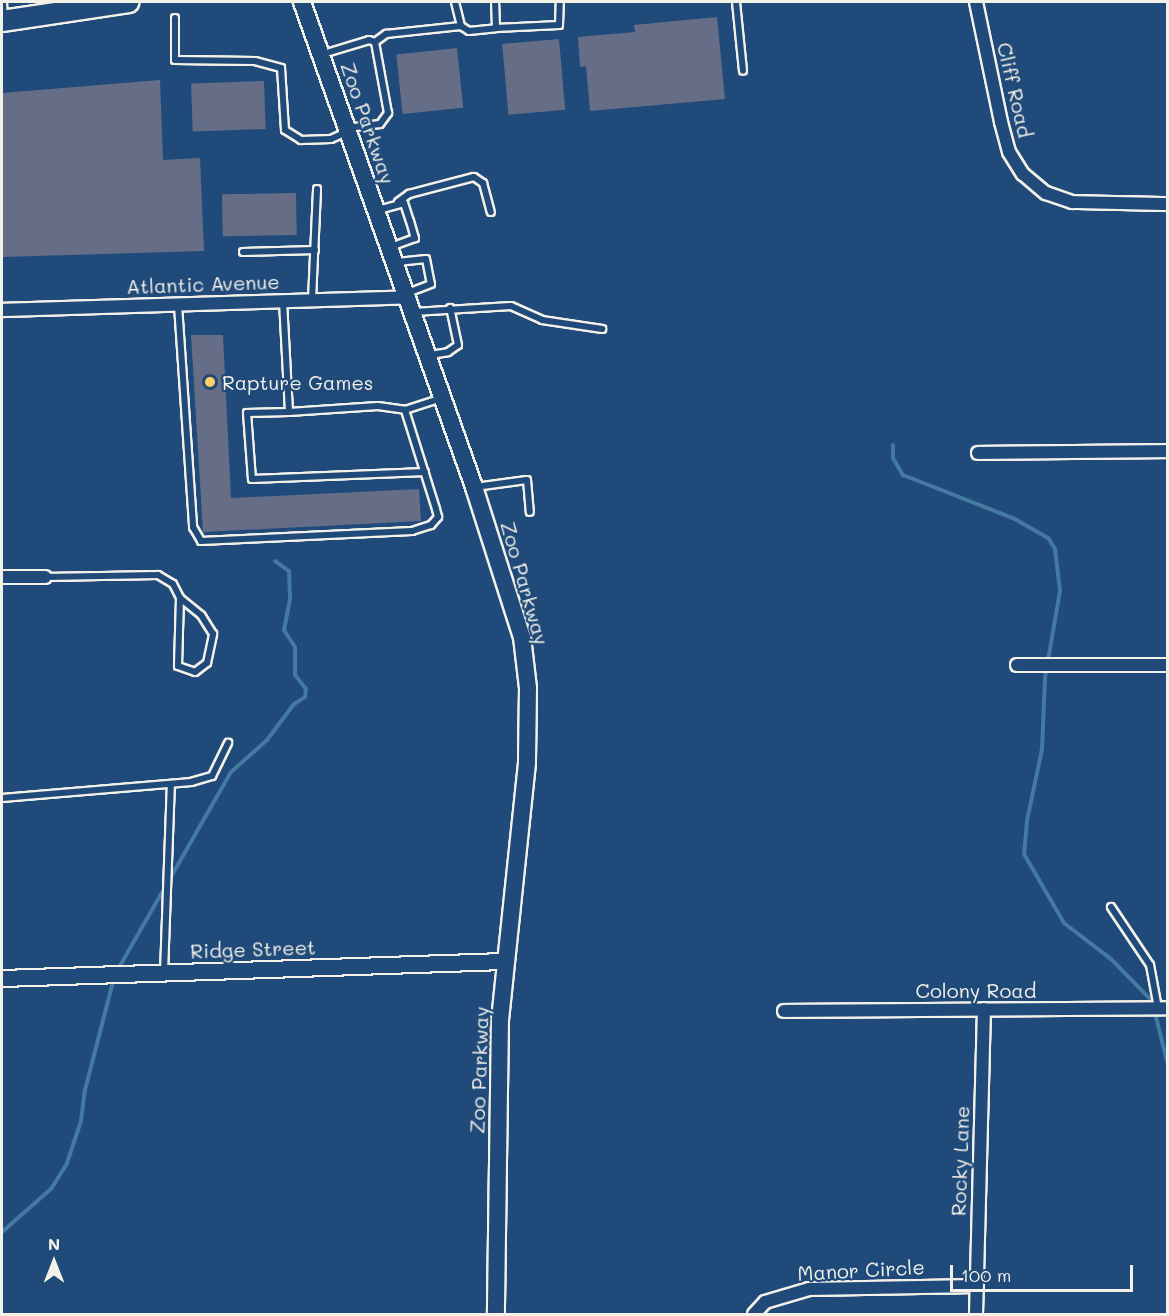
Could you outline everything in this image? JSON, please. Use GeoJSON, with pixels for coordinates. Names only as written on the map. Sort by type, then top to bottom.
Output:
{"type":"FeatureCollection","features":[{"type":"Feature","properties":{"kind":"main road"},"geometry":{"type":"LineString","coordinates":[[3,14],[129,2]]}},
{"type":"Feature","properties":{"kind":"main road","name":"Zoo Parkway"},"geometry":{"type":"LineString","coordinates":[[302,2],[392,255],[406,301],[474,487],[522,638],[528,688],[527,763],[505,962],[497,1088],[496,1314]]}},
{"type":"Feature","properties":{"kind":"street","name":"Cliff Road"},"geometry":{"type":"LineString","coordinates":[[976,2],[1009,152],[1023,174],[1046,193],[1061,198],[1105,204],[1167,204]]}},
{"type":"Feature","properties":{"kind":"street","name":"Atlantic Avenue"},"geometry":{"type":"LineString","coordinates":[[2,310],[312,300],[406,301]]}},
{"type":"Feature","properties":{"kind":"street"},"geometry":{"type":"LineString","coordinates":[[978,453],[1167,451]]}},
{"type":"Feature","properties":{"kind":"street"},"geometry":{"type":"LineString","coordinates":[[2,577],[45,576]]}},
{"type":"Feature","properties":{"kind":"street"},"geometry":{"type":"LineString","coordinates":[[1017,665],[1167,665]]}},
{"type":"Feature","properties":{"kind":"street","name":"Ridge Street"},"geometry":{"type":"LineString","coordinates":[[2,978],[505,962]]}},
{"type":"Feature","properties":{"kind":"street","name":"Colony Road"},"geometry":{"type":"LineString","coordinates":[[784,1011],[1163,1008]]}},
{"type":"Feature","properties":{"kind":"street","name":"Rocky Lane"},"geometry":{"type":"LineString","coordinates":[[976,1314],[984,1009]]}},
{"type":"Feature","properties":{"kind":"street","name":"Manor Circle"},"geometry":{"type":"LineString","coordinates":[[754,1314],[765,1302],[809,1289],[977,1286]]}},
{"type":"Feature","properties":{"kind":"lane"},"geometry":{"type":"LineString","coordinates":[[455,2],[461,26],[468,31],[559,25],[560,2]]}},
{"type":"Feature","properties":{"kind":"lane"},"geometry":{"type":"LineString","coordinates":[[495,2],[496,28]]}},
{"type":"Feature","properties":{"kind":"lane"},"geometry":{"type":"LineString","coordinates":[[736,2],[743,71]]}},
{"type":"Feature","properties":{"kind":"lane"},"geometry":{"type":"LineString","coordinates":[[175,18],[175,60],[255,61],[281,68],[285,130],[301,140],[331,139],[347,130],[380,124],[388,113],[375,42]]}},
{"type":"Feature","properties":{"kind":"lane"},"geometry":{"type":"LineString","coordinates":[[322,54],[375,42],[386,34],[461,26]]}},
{"type":"Feature","properties":{"kind":"lane"},"geometry":{"type":"LineString","coordinates":[[376,210],[398,202],[409,194],[474,177],[483,183],[491,212]]}},
{"type":"Feature","properties":{"kind":"lane"},"geometry":{"type":"LineString","coordinates":[[312,300],[317,189]]}},
{"type":"Feature","properties":{"kind":"lane"},"geometry":{"type":"LineString","coordinates":[[392,255],[415,238],[404,203],[398,202]]}},
{"type":"Feature","properties":{"kind":"lane"},"geometry":{"type":"LineString","coordinates":[[243,252],[315,250]]}},
{"type":"Feature","properties":{"kind":"lane"},"geometry":{"type":"LineString","coordinates":[[392,255],[426,259],[431,284],[406,301]]}},
{"type":"Feature","properties":{"kind":"lane"},"geometry":{"type":"LineString","coordinates":[[283,301],[289,412]]}},
{"type":"Feature","properties":{"kind":"lane"},"geometry":{"type":"LineString","coordinates":[[406,301],[450,309],[511,306],[542,320],[602,328]]}},
{"type":"Feature","properties":{"kind":"lane"},"geometry":{"type":"LineString","coordinates":[[178,304],[193,528],[201,541],[423,530],[438,517],[405,410]]}},
{"type":"Feature","properties":{"kind":"lane"},"geometry":{"type":"LineString","coordinates":[[427,356],[448,352],[458,345],[450,309]]}},
{"type":"Feature","properties":{"kind":"lane"},"geometry":{"type":"LineString","coordinates":[[425,472],[252,479],[247,413],[378,406],[405,410],[441,398]]}},
{"type":"Feature","properties":{"kind":"lane"},"geometry":{"type":"LineString","coordinates":[[474,487],[527,480],[530,512]]}},
{"type":"Feature","properties":{"kind":"lane"},"geometry":{"type":"LineString","coordinates":[[45,576],[158,575],[173,584],[180,598],[201,615],[213,634],[207,663],[195,672],[178,666],[175,658],[180,598]]}},
{"type":"Feature","properties":{"kind":"lane"},"geometry":{"type":"LineString","coordinates":[[2,798],[171,784],[212,776],[228,743]]}},
{"type":"Feature","properties":{"kind":"lane"},"geometry":{"type":"LineString","coordinates":[[164,973],[171,784]]}},
{"type":"Feature","properties":{"kind":"lane"},"geometry":{"type":"LineString","coordinates":[[1111,907],[1150,966],[1163,1008]]}},
{"type":"Feature","properties":{"kind":"building"},"geometry":{"type":"Polygon","coordinates":[[[717,17],[725,99],[590,111],[586,66],[580,67],[578,37],[635,32],[634,25],[717,17]]]}},
{"type":"Feature","properties":{"kind":"building"},"geometry":{"type":"Polygon","coordinates":[[[559,39],[565,110],[508,115],[502,44],[559,39]]]}},
{"type":"Feature","properties":{"kind":"building"},"geometry":{"type":"Polygon","coordinates":[[[457,48],[463,108],[403,114],[396,54],[457,48]]]}},
{"type":"Feature","properties":{"kind":"building"},"geometry":{"type":"Polygon","coordinates":[[[160,80],[163,160],[200,158],[204,251],[2,257],[2,93],[160,80]]]}},
{"type":"Feature","properties":{"kind":"building"},"geometry":{"type":"Polygon","coordinates":[[[264,81],[266,129],[193,132],[191,84],[264,81]]]}},
{"type":"Feature","properties":{"kind":"building"},"geometry":{"type":"Polygon","coordinates":[[[296,193],[297,235],[223,236],[222,194],[296,193]]]}},
{"type":"Feature","properties":{"kind":"building"},"geometry":{"type":"Polygon","coordinates":[[[191,335],[223,335],[231,498],[419,489],[421,521],[203,532],[191,335]]]}},
{"type":"Feature","properties":{"kind":"waterway"},"geometry":{"type":"LineString","coordinates":[[893,445],[893,458],[903,475],[1015,519],[1049,539],[1055,549],[1060,591],[1045,678],[1042,749],[1027,821],[1024,854],[1064,923],[1111,959],[1152,1001],[1168,1065]]}},
{"type":"Feature","properties":{"kind":"waterway"},"geometry":{"type":"LineString","coordinates":[[117,971],[231,772],[267,740],[294,704],[305,697],[306,689],[295,675],[295,647],[284,630],[290,598],[289,571],[275,561]]}},
{"type":"Feature","properties":{"kind":"waterway"},"geometry":{"type":"LineString","coordinates":[[2,1232],[51,1189],[67,1163],[81,1121],[85,1090],[114,978]]}},
{"type":"Feature","properties":{"kind":"place","name":"Rapture Games"},"geometry":{"type":"Point","coordinates":[210,382]}}]}
